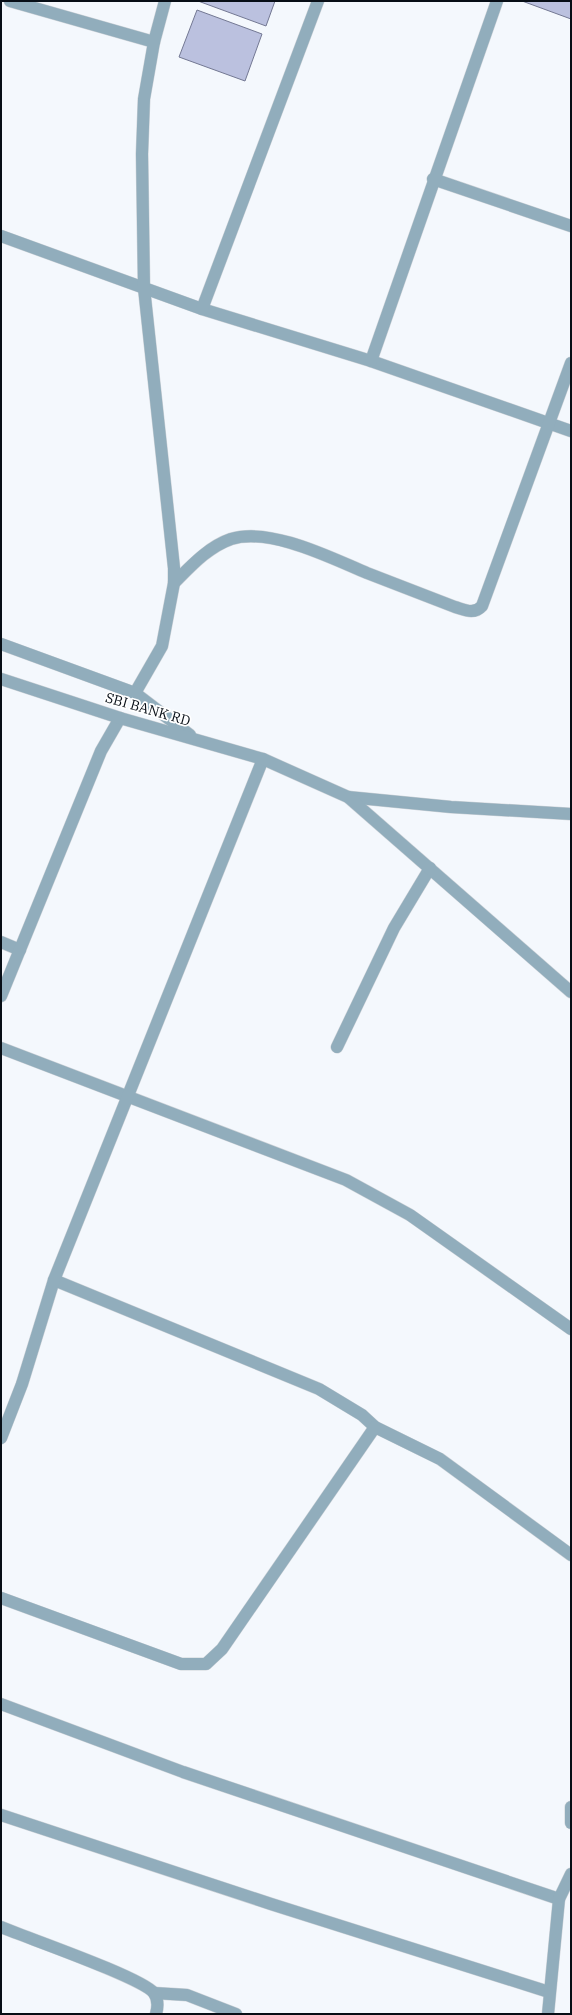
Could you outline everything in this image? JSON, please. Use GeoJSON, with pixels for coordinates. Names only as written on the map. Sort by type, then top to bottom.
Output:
{"type":"FeatureCollection","features":[{"type":"Feature","properties":{"kind":"street"},"geometry":{"type":"LineString","coordinates":[[10,1],[154,42]]}},
{"type":"Feature","properties":{"kind":"street"},"geometry":{"type":"LineString","coordinates":[[135,693],[162,646],[174,583],[174,568],[144,288],[142,154],[144,99],[154,42],[165,1]]}},
{"type":"Feature","properties":{"kind":"street"},"geometry":{"type":"LineString","coordinates":[[202,309],[318,1]]}},
{"type":"Feature","properties":{"kind":"street"},"geometry":{"type":"LineString","coordinates":[[371,361],[433,179],[497,1]]}},
{"type":"Feature","properties":{"kind":"street"},"geometry":{"type":"LineString","coordinates":[[433,179],[571,226]]}},
{"type":"Feature","properties":{"kind":"street"},"geometry":{"type":"LineString","coordinates":[[1,236],[202,309],[371,361],[571,431]]}},
{"type":"Feature","properties":{"kind":"street"},"geometry":{"type":"LineString","coordinates":[[174,583],[201,556],[213,548],[230,540],[249,536],[268,538],[308,549],[455,607],[473,612],[478,610],[482,606],[571,363]]}},
{"type":"Feature","properties":{"kind":"street","name":"SBI BANK RD"},"geometry":{"type":"LineString","coordinates":[[1,644],[135,693],[194,738]]}},
{"type":"Feature","properties":{"kind":"street","name":"SBI BANK RD"},"geometry":{"type":"LineString","coordinates":[[1,679],[120,718],[194,738]]}},
{"type":"Feature","properties":{"kind":"street"},"geometry":{"type":"LineString","coordinates":[[1,996],[101,752],[120,718]]}},
{"type":"Feature","properties":{"kind":"street"},"geometry":{"type":"LineString","coordinates":[[194,738],[263,759],[348,797],[571,992]]}},
{"type":"Feature","properties":{"kind":"street"},"geometry":{"type":"LineString","coordinates":[[1,1438],[22,1384],[54,1280],[126,1097],[263,759]]}},
{"type":"Feature","properties":{"kind":"street"},"geometry":{"type":"LineString","coordinates":[[348,797],[451,807],[571,814]]}},
{"type":"Feature","properties":{"kind":"street"},"geometry":{"type":"LineString","coordinates":[[337,1047],[394,928],[430,868]]}},
{"type":"Feature","properties":{"kind":"street"},"geometry":{"type":"LineString","coordinates":[[1,942],[20,950]]}},
{"type":"Feature","properties":{"kind":"street"},"geometry":{"type":"LineString","coordinates":[[1,1048],[346,1180],[410,1215],[571,1329]]}},
{"type":"Feature","properties":{"kind":"street"},"geometry":{"type":"LineString","coordinates":[[54,1280],[319,1390],[362,1415],[375,1427],[440,1459],[571,1555]]}},
{"type":"Feature","properties":{"kind":"street"},"geometry":{"type":"LineString","coordinates":[[1,1598],[181,1664],[206,1664],[222,1649],[375,1427]]}},
{"type":"Feature","properties":{"kind":"street"},"geometry":{"type":"LineString","coordinates":[[1,1704],[183,1772],[559,1899]]}},
{"type":"Feature","properties":{"kind":"street"},"geometry":{"type":"LineString","coordinates":[[571,1807],[571,1823]]}},
{"type":"Feature","properties":{"kind":"street"},"geometry":{"type":"LineString","coordinates":[[1,1815],[271,1904],[549,1992]]}},
{"type":"Feature","properties":{"kind":"street"},"geometry":{"type":"LineString","coordinates":[[548,2014],[559,1899],[571,1874]]}},
{"type":"Feature","properties":{"kind":"street"},"geometry":{"type":"LineString","coordinates":[[1,1927],[125,1976],[154,1993],[187,1994],[236,2014]]}},
{"type":"Feature","properties":{"kind":"street"},"geometry":{"type":"LineString","coordinates":[[154,1993],[157,2000],[156,2014]]}},
{"type":"Feature","properties":{"kind":"building"},"geometry":{"type":"Polygon","coordinates":[[[198,1],[275,1],[266,26],[198,1]]]}},
{"type":"Feature","properties":{"kind":"building"},"geometry":{"type":"Polygon","coordinates":[[[522,1],[571,1],[571,19],[522,1]]]}},
{"type":"Feature","properties":{"kind":"building"},"geometry":{"type":"Polygon","coordinates":[[[197,10],[262,34],[245,81],[179,57],[197,10]]]}}]}
